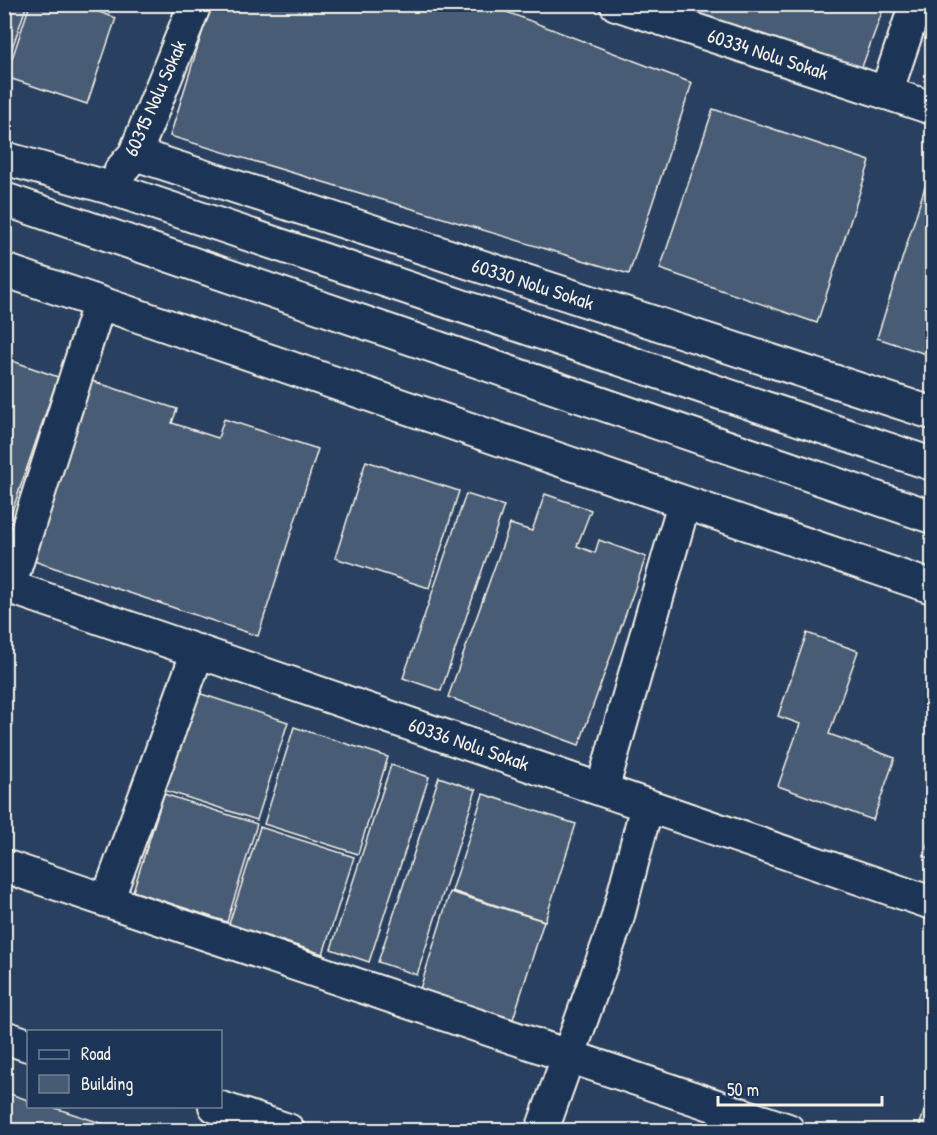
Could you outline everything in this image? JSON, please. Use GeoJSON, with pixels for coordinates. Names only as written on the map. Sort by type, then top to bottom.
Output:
{"type":"FeatureCollection","features":[{"type":"Feature","properties":{"kind":"street","name":"60315 Nolu Sokak"},"geometry":{"type":"LineString","coordinates":[[107,188],[135,154],[195,4]]}},
{"type":"Feature","properties":{"kind":"street","name":"60334 Nolu Sokak"},"geometry":{"type":"LineString","coordinates":[[616,4],[933,108]]}},
{"type":"Feature","properties":{"kind":"street"},"geometry":{"type":"LineString","coordinates":[[886,93],[916,4]]}},
{"type":"Feature","properties":{"kind":"street","name":"60330 Nolu Sokak"},"geometry":{"type":"LineString","coordinates":[[135,154],[933,413]]}},
{"type":"Feature","properties":{"kind":"street"},"geometry":{"type":"LineString","coordinates":[[4,158],[107,188],[933,464]]}},
{"type":"Feature","properties":{"kind":"street"},"geometry":{"type":"LineString","coordinates":[[4,199],[933,517]]}},
{"type":"Feature","properties":{"kind":"street"},"geometry":{"type":"LineString","coordinates":[[4,270],[933,587]]}},
{"type":"Feature","properties":{"kind":"street"},"geometry":{"type":"LineString","coordinates":[[7,586],[99,304]]}},
{"type":"Feature","properties":{"kind":"street"},"geometry":{"type":"LineString","coordinates":[[602,790],[684,503]]}},
{"type":"Feature","properties":{"kind":"street","name":"60336 Nolu Sokak"},"geometry":{"type":"LineString","coordinates":[[7,586],[933,903]]}},
{"type":"Feature","properties":{"kind":"street"},"geometry":{"type":"LineString","coordinates":[[107,901],[198,651]]}},
{"type":"Feature","properties":{"kind":"street"},"geometry":{"type":"LineString","coordinates":[[542,1131],[617,920],[647,805]]}},
{"type":"Feature","properties":{"kind":"street"},"geometry":{"type":"LineString","coordinates":[[4,866],[788,1131]]}},
{"type":"Feature","properties":{"kind":"street"},"geometry":{"type":"LineString","coordinates":[[4,1037],[27,1045]]}},
{"type":"Feature","properties":{"kind":"street"},"geometry":{"type":"LineString","coordinates":[[218,1108],[288,1131]]}},
{"type":"Feature","properties":{"kind":"shaded area"},"geometry":{"type":"Polygon","coordinates":[[[5,5],[932,5],[932,1130],[5,1130],[5,5]]]}},
{"type":"Feature","properties":{"kind":"building"},"geometry":{"type":"Polygon","coordinates":[[[4,4],[27,4],[4,72],[4,4]]]}},
{"type":"Feature","properties":{"kind":"building"},"geometry":{"type":"Polygon","coordinates":[[[30,4],[76,4],[116,18],[87,104],[6,77],[30,4]]]}},
{"type":"Feature","properties":{"kind":"building"},"geometry":{"type":"Polygon","coordinates":[[[211,4],[486,4],[692,83],[629,274],[170,136],[211,4]]]}},
{"type":"Feature","properties":{"kind":"building"},"geometry":{"type":"Polygon","coordinates":[[[657,4],[885,4],[858,78],[657,4]]]}},
{"type":"Feature","properties":{"kind":"building"},"geometry":{"type":"Polygon","coordinates":[[[713,109],[870,161],[817,323],[660,269],[713,109]]]}},
{"type":"Feature","properties":{"kind":"building"},"geometry":{"type":"Polygon","coordinates":[[[925,187],[932,189],[932,356],[877,338],[925,187]]]}},
{"type":"Feature","properties":{"kind":"building"},"geometry":{"type":"Polygon","coordinates":[[[4,358],[58,377],[4,535],[4,358]]]}},
{"type":"Feature","properties":{"kind":"building"},"geometry":{"type":"Polygon","coordinates":[[[86,379],[177,409],[172,423],[218,438],[224,419],[318,449],[258,636],[28,559],[86,379]]]}},
{"type":"Feature","properties":{"kind":"building"},"geometry":{"type":"Polygon","coordinates":[[[366,461],[459,491],[429,588],[335,558],[366,461]]]}},
{"type":"Feature","properties":{"kind":"building"},"geometry":{"type":"Polygon","coordinates":[[[466,494],[504,506],[441,691],[403,678],[466,494]]]}},
{"type":"Feature","properties":{"kind":"building"},"geometry":{"type":"Polygon","coordinates":[[[545,494],[591,510],[577,546],[595,553],[599,540],[646,557],[579,745],[448,697],[510,524],[532,531],[545,494]]]}},
{"type":"Feature","properties":{"kind":"building"},"geometry":{"type":"Polygon","coordinates":[[[807,633],[858,651],[829,734],[895,758],[873,820],[778,786],[800,724],[778,716],[807,633]]]}},
{"type":"Feature","properties":{"kind":"building"},"geometry":{"type":"Polygon","coordinates":[[[195,692],[288,722],[257,820],[164,790],[195,692]]]}},
{"type":"Feature","properties":{"kind":"building"},"geometry":{"type":"Polygon","coordinates":[[[294,727],[388,757],[358,854],[264,824],[294,727]]]}},
{"type":"Feature","properties":{"kind":"building"},"geometry":{"type":"Polygon","coordinates":[[[391,765],[429,777],[369,962],[331,949],[391,765]]]}},
{"type":"Feature","properties":{"kind":"building"},"geometry":{"type":"Polygon","coordinates":[[[439,777],[476,790],[417,975],[378,962],[439,777]]]}},
{"type":"Feature","properties":{"kind":"building"},"geometry":{"type":"Polygon","coordinates":[[[164,794],[257,824],[227,922],[133,891],[164,794]]]}},
{"type":"Feature","properties":{"kind":"building"},"geometry":{"type":"Polygon","coordinates":[[[483,794],[576,824],[545,921],[452,891],[483,794]]]}},
{"type":"Feature","properties":{"kind":"building"},"geometry":{"type":"Polygon","coordinates":[[[260,827],[354,857],[323,954],[229,924],[260,827]]]}},
{"type":"Feature","properties":{"kind":"building"},"geometry":{"type":"Polygon","coordinates":[[[932,830],[932,859],[924,856],[932,830]]]}},
{"type":"Feature","properties":{"kind":"building"},"geometry":{"type":"Polygon","coordinates":[[[450,892],[544,921],[513,1019],[420,989],[450,892]]]}},
{"type":"Feature","properties":{"kind":"building"},"geometry":{"type":"Polygon","coordinates":[[[932,1087],[932,1130],[918,1130],[932,1087]]]}},
{"type":"Feature","properties":{"kind":"building"},"geometry":{"type":"Polygon","coordinates":[[[4,1092],[27,1100],[27,1108],[55,1108],[122,1130],[4,1130],[4,1092]]]}}]}
